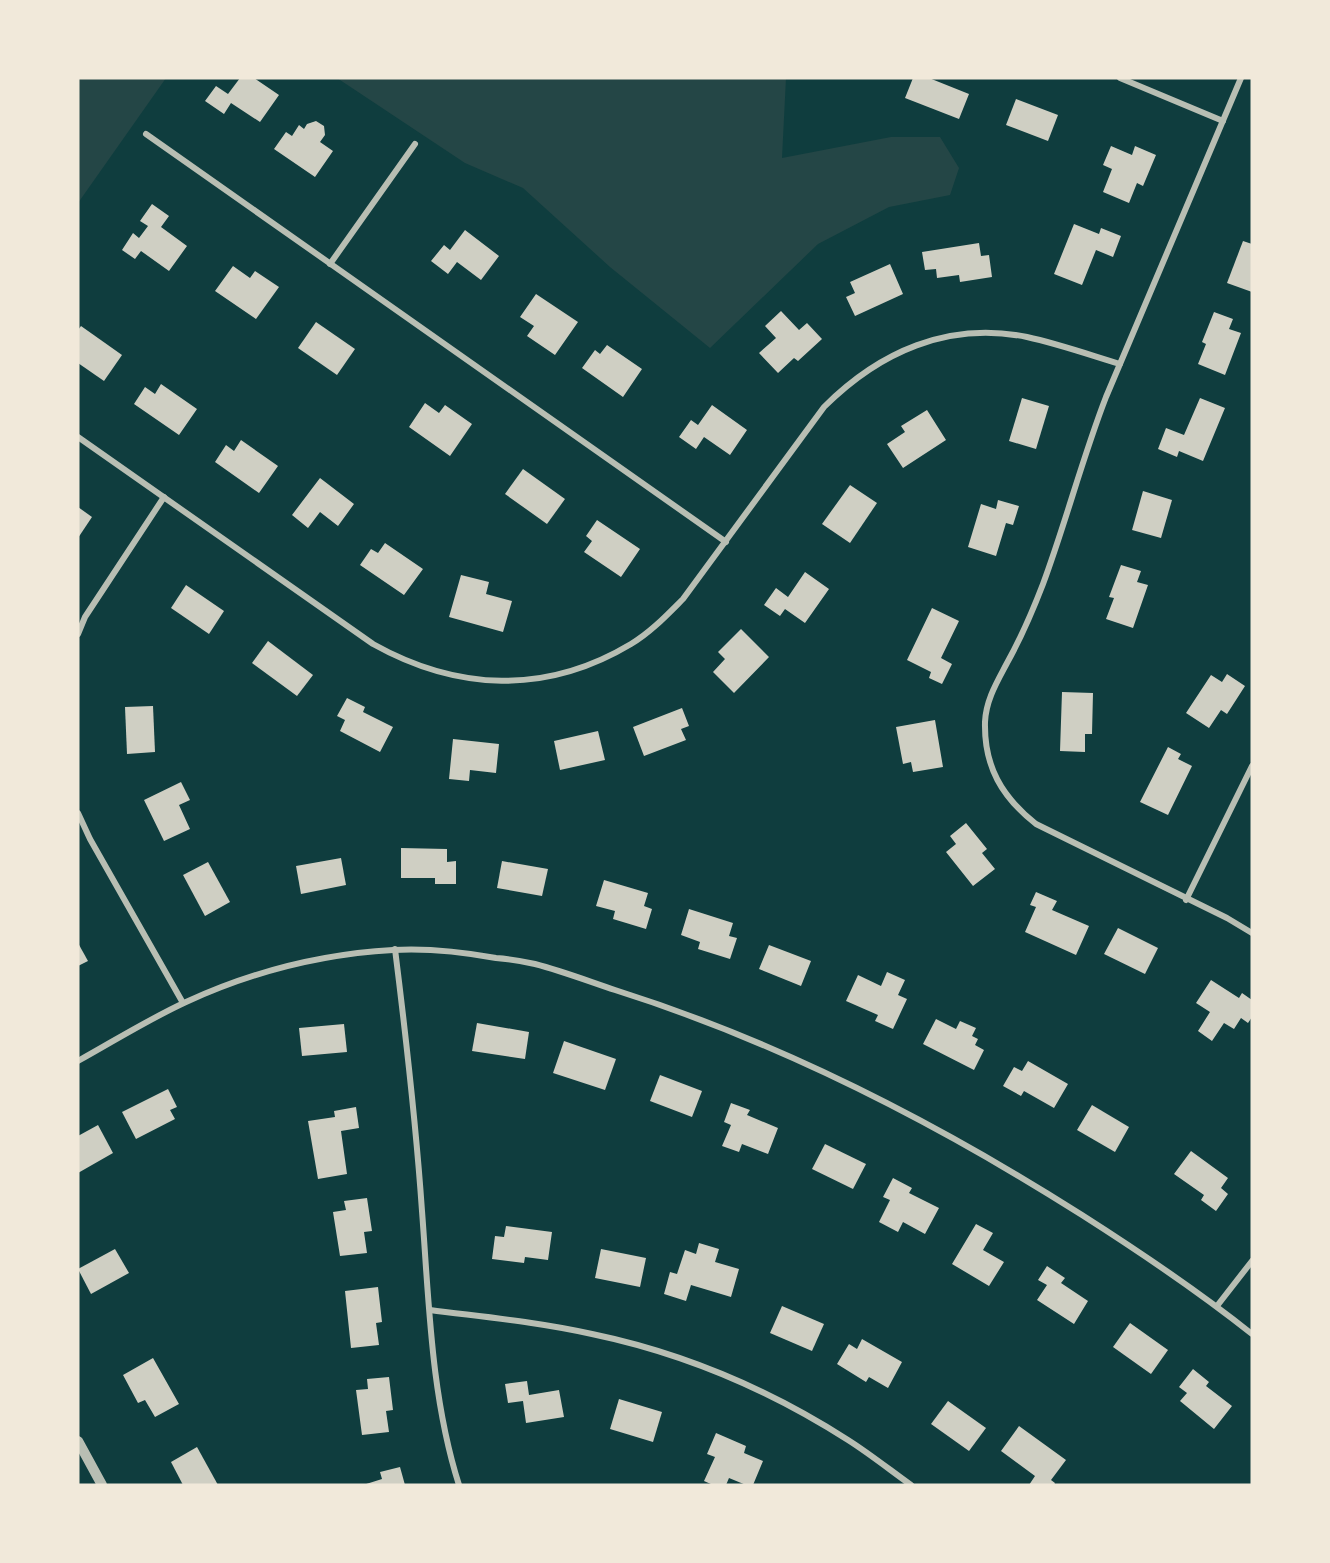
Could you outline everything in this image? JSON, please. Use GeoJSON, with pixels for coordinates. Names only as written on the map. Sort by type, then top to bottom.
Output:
{"type":"FeatureCollection","features":[{"type":"Feature","properties":{"kind":"street"},"geometry":{"type":"LineString","coordinates":[[1119,78],[1223,121]]}},
{"type":"Feature","properties":{"kind":"street"},"geometry":{"type":"LineString","coordinates":[[1241,78],[1086,449],[1042,586],[998,678],[989,700],[985,721],[986,746],[992,768],[1003,791],[1018,809],[1036,824],[1186,900],[1227,918],[1252,933]]}},
{"type":"Feature","properties":{"kind":"street"},"geometry":{"type":"LineString","coordinates":[[146,134],[726,542]]}},
{"type":"Feature","properties":{"kind":"street"},"geometry":{"type":"LineString","coordinates":[[330,264],[415,144]]}},
{"type":"Feature","properties":{"kind":"street"},"geometry":{"type":"LineString","coordinates":[[78,437],[389,653],[429,670],[462,678],[496,681],[530,680],[567,672],[603,659],[632,643],[663,620],[684,599],[824,407],[844,386],[865,370],[895,353],[930,340],[993,333],[1027,337],[1120,364]]}},
{"type":"Feature","properties":{"kind":"street"},"geometry":{"type":"LineString","coordinates":[[78,634],[85,617],[164,497]]}},
{"type":"Feature","properties":{"kind":"street"},"geometry":{"type":"LineString","coordinates":[[1186,900],[1252,766]]}},
{"type":"Feature","properties":{"kind":"street"},"geometry":{"type":"LineString","coordinates":[[78,813],[90,839],[183,1003]]}},
{"type":"Feature","properties":{"kind":"street"},"geometry":{"type":"LineString","coordinates":[[395,949],[414,1111],[440,1407],[449,1454],[459,1485]]}},
{"type":"Feature","properties":{"kind":"street"},"geometry":{"type":"LineString","coordinates":[[78,1061],[183,1003],[227,984],[305,961],[395,949],[475,954],[532,963],[663,1005],[748,1039],[857,1088],[928,1124],[1032,1183],[1133,1248],[1252,1334]]}},
{"type":"Feature","properties":{"kind":"street"},"geometry":{"type":"LineString","coordinates":[[1216,1306],[1252,1261]]}},
{"type":"Feature","properties":{"kind":"street"},"geometry":{"type":"LineString","coordinates":[[430,1310],[554,1326],[644,1347],[695,1363],[756,1389],[804,1413],[849,1441],[911,1485]]}},
{"type":"Feature","properties":{"kind":"street"},"geometry":{"type":"LineString","coordinates":[[78,1441],[102,1485]]}},
{"type":"Feature","properties":{"kind":"shaded area"},"geometry":{"type":"Polygon","coordinates":[[[78,78],[166,78],[78,203],[78,78]]]}},
{"type":"Feature","properties":{"kind":"shaded area"},"geometry":{"type":"Polygon","coordinates":[[[337,78],[786,78],[782,158],[891,137],[940,137],[959,168],[950,195],[889,207],[818,244],[710,348],[610,267],[523,188],[465,163],[337,78]]]}},
{"type":"Feature","properties":{"kind":"building"},"geometry":{"type":"Polygon","coordinates":[[[240,78],[254,78],[279,95],[260,122],[231,103],[224,114],[205,101],[216,86],[228,94],[240,78]]]}},
{"type":"Feature","properties":{"kind":"building"},"geometry":{"type":"Polygon","coordinates":[[[913,78],[929,78],[969,94],[959,119],[905,98],[913,78]]]}},
{"type":"Feature","properties":{"kind":"building"},"geometry":{"type":"Polygon","coordinates":[[[1016,99],[1058,115],[1048,141],[1006,125],[1016,99]]]}},
{"type":"Feature","properties":{"kind":"building"},"geometry":{"type":"Polygon","coordinates":[[[316,121],[324,126],[325,135],[320,142],[333,151],[315,177],[274,149],[286,132],[292,136],[299,125],[304,129],[307,124],[316,121]]]}},
{"type":"Feature","properties":{"kind":"building"},"geometry":{"type":"Polygon","coordinates":[[[1111,146],[1132,155],[1135,146],[1156,155],[1143,186],[1137,183],[1129,203],[1103,192],[1112,169],[1103,165],[1111,146]]]}},
{"type":"Feature","properties":{"kind":"building"},"geometry":{"type":"Polygon","coordinates":[[[152,204],[169,216],[161,227],[187,246],[169,271],[141,251],[135,259],[122,250],[133,233],[139,238],[148,226],[140,221],[152,204]]]}},
{"type":"Feature","properties":{"kind":"building"},"geometry":{"type":"Polygon","coordinates":[[[1074,224],[1099,234],[1101,228],[1121,236],[1113,257],[1096,250],[1082,285],[1054,274],[1074,224]]]}},
{"type":"Feature","properties":{"kind":"building"},"geometry":{"type":"Polygon","coordinates":[[[465,230],[499,256],[481,280],[457,262],[448,274],[431,261],[444,245],[450,250],[465,230]]]}},
{"type":"Feature","properties":{"kind":"building"},"geometry":{"type":"Polygon","coordinates":[[[1243,241],[1252,244],[1252,292],[1227,283],[1243,241]]]}},
{"type":"Feature","properties":{"kind":"building"},"geometry":{"type":"Polygon","coordinates":[[[979,243],[981,256],[989,255],[992,277],[960,282],[959,275],[937,278],[936,269],[925,270],[922,252],[979,243]]]}},
{"type":"Feature","properties":{"kind":"building"},"geometry":{"type":"Polygon","coordinates":[[[890,264],[903,294],[855,316],[846,297],[855,293],[850,282],[890,264]]]}},
{"type":"Feature","properties":{"kind":"building"},"geometry":{"type":"Polygon","coordinates":[[[233,266],[250,278],[255,271],[279,287],[256,319],[215,291],[233,266]]]}},
{"type":"Feature","properties":{"kind":"building"},"geometry":{"type":"Polygon","coordinates":[[[536,294],[578,322],[555,355],[527,336],[534,326],[520,317],[536,294]]]}},
{"type":"Feature","properties":{"kind":"building"},"geometry":{"type":"Polygon","coordinates":[[[781,311],[799,330],[807,323],[822,339],[798,361],[794,358],[778,373],[759,353],[776,338],[765,326],[781,311]]]}},
{"type":"Feature","properties":{"kind":"building"},"geometry":{"type":"Polygon","coordinates":[[[1214,312],[1233,319],[1229,329],[1241,333],[1225,375],[1198,364],[1206,344],[1202,342],[1214,312]]]}},
{"type":"Feature","properties":{"kind":"building"},"geometry":{"type":"Polygon","coordinates":[[[316,322],[355,349],[337,375],[298,348],[316,322]]]}},
{"type":"Feature","properties":{"kind":"building"},"geometry":{"type":"Polygon","coordinates":[[[81,326],[122,355],[104,381],[78,363],[78,330],[81,326]]]}},
{"type":"Feature","properties":{"kind":"building"},"geometry":{"type":"Polygon","coordinates":[[[607,345],[642,369],[623,397],[582,368],[595,350],[600,354],[607,345]]]}},
{"type":"Feature","properties":{"kind":"building"},"geometry":{"type":"Polygon","coordinates":[[[161,384],[197,409],[179,435],[134,404],[145,387],[155,394],[161,384]]]}},
{"type":"Feature","properties":{"kind":"building"},"geometry":{"type":"Polygon","coordinates":[[[1022,398],[1049,406],[1036,449],[1009,441],[1022,398]]]}},
{"type":"Feature","properties":{"kind":"building"},"geometry":{"type":"Polygon","coordinates":[[[1200,398],[1225,408],[1203,461],[1179,451],[1177,457],[1158,449],[1166,428],[1184,435],[1200,398]]]}},
{"type":"Feature","properties":{"kind":"building"},"geometry":{"type":"Polygon","coordinates":[[[425,403],[439,413],[445,405],[472,424],[450,456],[409,427],[425,403]]]}},
{"type":"Feature","properties":{"kind":"building"},"geometry":{"type":"Polygon","coordinates":[[[712,405],[747,430],[730,455],[704,437],[696,449],[679,437],[691,420],[698,425],[712,405]]]}},
{"type":"Feature","properties":{"kind":"building"},"geometry":{"type":"Polygon","coordinates":[[[927,410],[946,440],[903,468],[887,444],[905,432],[901,426],[927,410]]]}},
{"type":"Feature","properties":{"kind":"building"},"geometry":{"type":"Polygon","coordinates":[[[241,440],[278,466],[259,493],[215,462],[226,445],[234,451],[241,440]]]}},
{"type":"Feature","properties":{"kind":"building"},"geometry":{"type":"Polygon","coordinates":[[[523,469],[565,499],[547,524],[505,494],[523,469]]]}},
{"type":"Feature","properties":{"kind":"building"},"geometry":{"type":"Polygon","coordinates":[[[320,478],[354,504],[338,526],[320,512],[308,528],[292,515],[320,478]]]}},
{"type":"Feature","properties":{"kind":"building"},"geometry":{"type":"Polygon","coordinates":[[[850,485],[877,503],[850,543],[822,524],[850,485]]]}},
{"type":"Feature","properties":{"kind":"building"},"geometry":{"type":"Polygon","coordinates":[[[1143,491],[1172,500],[1161,538],[1132,530],[1143,491]]]}},
{"type":"Feature","properties":{"kind":"building"},"geometry":{"type":"Polygon","coordinates":[[[998,500],[1019,506],[1013,525],[1006,523],[996,556],[968,547],[981,504],[996,509],[998,500]]]}},
{"type":"Feature","properties":{"kind":"building"},"geometry":{"type":"Polygon","coordinates":[[[78,507],[92,517],[78,538],[78,507]]]}},
{"type":"Feature","properties":{"kind":"building"},"geometry":{"type":"Polygon","coordinates":[[[597,520],[640,549],[621,577],[584,552],[592,541],[586,536],[597,520]]]}},
{"type":"Feature","properties":{"kind":"building"},"geometry":{"type":"Polygon","coordinates":[[[385,543],[423,569],[404,595],[360,565],[371,549],[378,553],[385,543]]]}},
{"type":"Feature","properties":{"kind":"building"},"geometry":{"type":"Polygon","coordinates":[[[1121,565],[1141,571],[1137,582],[1148,585],[1133,628],[1106,619],[1114,598],[1109,597],[1121,565]]]}},
{"type":"Feature","properties":{"kind":"building"},"geometry":{"type":"Polygon","coordinates":[[[805,572],[829,589],[805,623],[785,609],[780,616],[764,605],[776,588],[788,597],[805,572]]]}},
{"type":"Feature","properties":{"kind":"building"},"geometry":{"type":"Polygon","coordinates":[[[461,575],[489,582],[486,594],[512,601],[503,632],[449,617],[461,575]]]}},
{"type":"Feature","properties":{"kind":"building"},"geometry":{"type":"Polygon","coordinates":[[[186,585],[224,611],[209,634],[171,608],[186,585]]]}},
{"type":"Feature","properties":{"kind":"building"},"geometry":{"type":"Polygon","coordinates":[[[932,608],[959,621],[941,658],[952,664],[942,684],[929,678],[931,672],[907,660],[932,608]]]}},
{"type":"Feature","properties":{"kind":"building"},"geometry":{"type":"Polygon","coordinates":[[[741,629],[769,657],[734,693],[713,672],[725,659],[718,652],[741,629]]]}},
{"type":"Feature","properties":{"kind":"building"},"geometry":{"type":"Polygon","coordinates":[[[268,641],[313,675],[297,696],[252,663],[268,641]]]}},
{"type":"Feature","properties":{"kind":"building"},"geometry":{"type":"Polygon","coordinates":[[[1227,674],[1245,686],[1227,714],[1221,710],[1209,728],[1186,713],[1211,675],[1222,682],[1227,674]]]}},
{"type":"Feature","properties":{"kind":"building"},"geometry":{"type":"Polygon","coordinates":[[[1062,692],[1093,693],[1092,734],[1085,734],[1085,752],[1060,751],[1062,692]]]}},
{"type":"Feature","properties":{"kind":"building"},"geometry":{"type":"Polygon","coordinates":[[[347,698],[365,707],[363,712],[393,727],[380,752],[340,731],[345,720],[337,716],[347,698]]]}},
{"type":"Feature","properties":{"kind":"building"},"geometry":{"type":"Polygon","coordinates":[[[153,706],[155,752],[127,754],[125,707],[153,706]]]}},
{"type":"Feature","properties":{"kind":"building"},"geometry":{"type":"Polygon","coordinates":[[[682,708],[689,726],[681,729],[686,740],[644,756],[633,727],[682,708]]]}},
{"type":"Feature","properties":{"kind":"building"},"geometry":{"type":"Polygon","coordinates":[[[935,720],[943,767],[913,772],[911,762],[903,764],[896,727],[935,720]]]}},
{"type":"Feature","properties":{"kind":"building"},"geometry":{"type":"Polygon","coordinates":[[[598,731],[605,760],[560,770],[554,741],[598,731]]]}},
{"type":"Feature","properties":{"kind":"building"},"geometry":{"type":"Polygon","coordinates":[[[453,739],[499,744],[496,773],[470,770],[469,781],[449,779],[453,739]]]}},
{"type":"Feature","properties":{"kind":"building"},"geometry":{"type":"Polygon","coordinates":[[[1168,747],[1181,754],[1178,759],[1192,766],[1168,815],[1140,802],[1168,747]]]}},
{"type":"Feature","properties":{"kind":"building"},"geometry":{"type":"Polygon","coordinates":[[[181,782],[190,800],[179,805],[190,829],[164,841],[144,800],[181,782]]]}},
{"type":"Feature","properties":{"kind":"building"},"geometry":{"type":"Polygon","coordinates":[[[966,823],[987,849],[982,853],[995,869],[973,886],[946,852],[956,844],[950,836],[966,823]]]}},
{"type":"Feature","properties":{"kind":"building"},"geometry":{"type":"Polygon","coordinates":[[[401,848],[447,849],[447,862],[456,861],[456,884],[435,884],[435,878],[401,878],[401,848]]]}},
{"type":"Feature","properties":{"kind":"building"},"geometry":{"type":"Polygon","coordinates":[[[341,858],[346,885],[301,894],[296,866],[341,858]]]}},
{"type":"Feature","properties":{"kind":"building"},"geometry":{"type":"Polygon","coordinates":[[[502,861],[548,869],[542,896],[497,888],[502,861]]]}},
{"type":"Feature","properties":{"kind":"building"},"geometry":{"type":"Polygon","coordinates":[[[208,862],[230,902],[205,916],[183,875],[208,862]]]}},
{"type":"Feature","properties":{"kind":"building"},"geometry":{"type":"Polygon","coordinates":[[[604,880],[648,893],[644,906],[652,909],[646,929],[613,919],[615,911],[596,906],[604,880]]]}},
{"type":"Feature","properties":{"kind":"building"},"geometry":{"type":"Polygon","coordinates":[[[1036,892],[1057,901],[1052,910],[1089,926],[1076,955],[1025,932],[1036,907],[1030,905],[1036,892]]]}},
{"type":"Feature","properties":{"kind":"building"},"geometry":{"type":"Polygon","coordinates":[[[689,909],[733,923],[729,936],[737,938],[730,959],[698,949],[700,942],[681,935],[689,909]]]}},
{"type":"Feature","properties":{"kind":"building"},"geometry":{"type":"Polygon","coordinates":[[[1118,928],[1158,948],[1145,974],[1104,954],[1118,928]]]}},
{"type":"Feature","properties":{"kind":"building"},"geometry":{"type":"Polygon","coordinates":[[[78,943],[88,961],[78,966],[78,943]]]}},
{"type":"Feature","properties":{"kind":"building"},"geometry":{"type":"Polygon","coordinates":[[[769,945],[811,961],[801,986],[759,969],[769,945]]]}},
{"type":"Feature","properties":{"kind":"building"},"geometry":{"type":"Polygon","coordinates":[[[887,972],[905,980],[898,995],[907,999],[893,1029],[875,1021],[878,1015],[846,1001],[858,975],[881,986],[887,972]]]}},
{"type":"Feature","properties":{"kind":"building"},"geometry":{"type":"Polygon","coordinates":[[[1211,980],[1239,998],[1242,993],[1252,1000],[1252,1017],[1248,1023],[1241,1018],[1234,1029],[1224,1023],[1212,1041],[1198,1031],[1210,1012],[1196,1003],[1211,980]]]}},
{"type":"Feature","properties":{"kind":"building"},"geometry":{"type":"Polygon","coordinates":[[[936,1019],[956,1029],[960,1021],[976,1028],[972,1036],[978,1039],[975,1045],[984,1050],[974,1070],[923,1044],[936,1019]]]}},
{"type":"Feature","properties":{"kind":"building"},"geometry":{"type":"Polygon","coordinates":[[[477,1023],[529,1032],[525,1059],[472,1051],[477,1023]]]}},
{"type":"Feature","properties":{"kind":"building"},"geometry":{"type":"Polygon","coordinates":[[[344,1024],[347,1052],[302,1056],[299,1028],[344,1024]]]}},
{"type":"Feature","properties":{"kind":"building"},"geometry":{"type":"Polygon","coordinates":[[[564,1041],[616,1059],[605,1090],[553,1073],[564,1041]]]}},
{"type":"Feature","properties":{"kind":"building"},"geometry":{"type":"Polygon","coordinates":[[[1028,1061],[1068,1084],[1054,1108],[1024,1091],[1021,1096],[1003,1086],[1014,1067],[1022,1071],[1028,1061]]]}},
{"type":"Feature","properties":{"kind":"building"},"geometry":{"type":"Polygon","coordinates":[[[660,1075],[702,1091],[692,1117],[650,1101],[660,1075]]]}},
{"type":"Feature","properties":{"kind":"building"},"geometry":{"type":"Polygon","coordinates":[[[168,1089],[177,1107],[170,1110],[175,1119],[136,1139],[122,1112],[168,1089]]]}},
{"type":"Feature","properties":{"kind":"building"},"geometry":{"type":"Polygon","coordinates":[[[731,1103],[750,1110],[747,1115],[778,1128],[768,1154],[742,1144],[739,1152],[722,1146],[731,1125],[724,1122],[731,1103]]]}},
{"type":"Feature","properties":{"kind":"building"},"geometry":{"type":"Polygon","coordinates":[[[1092,1105],[1129,1127],[1115,1152],[1077,1130],[1092,1105]]]}},
{"type":"Feature","properties":{"kind":"building"},"geometry":{"type":"Polygon","coordinates":[[[356,1107],[359,1128],[341,1131],[347,1174],[318,1179],[308,1121],[335,1117],[334,1111],[356,1107]]]}},
{"type":"Feature","properties":{"kind":"building"},"geometry":{"type":"Polygon","coordinates":[[[98,1125],[113,1153],[78,1173],[78,1136],[98,1125]]]}},
{"type":"Feature","properties":{"kind":"building"},"geometry":{"type":"Polygon","coordinates":[[[825,1144],[866,1164],[853,1189],[812,1169],[825,1144]]]}},
{"type":"Feature","properties":{"kind":"building"},"geometry":{"type":"Polygon","coordinates":[[[1191,1151],[1228,1178],[1221,1188],[1228,1194],[1216,1211],[1201,1200],[1204,1195],[1174,1174],[1191,1151]]]}},
{"type":"Feature","properties":{"kind":"building"},"geometry":{"type":"Polygon","coordinates":[[[893,1178],[912,1188],[909,1193],[939,1208],[925,1234],[903,1222],[898,1232],[879,1222],[890,1200],[883,1197],[893,1178]]]}},
{"type":"Feature","properties":{"kind":"building"},"geometry":{"type":"Polygon","coordinates":[[[367,1198],[372,1231],[364,1232],[367,1253],[340,1256],[333,1212],[346,1210],[344,1201],[367,1198]]]}},
{"type":"Feature","properties":{"kind":"building"},"geometry":{"type":"Polygon","coordinates":[[[976,1224],[993,1233],[983,1250],[1004,1262],[989,1286],[952,1264],[976,1224]]]}},
{"type":"Feature","properties":{"kind":"building"},"geometry":{"type":"Polygon","coordinates":[[[506,1226],[552,1232],[548,1260],[525,1257],[524,1263],[492,1259],[495,1236],[504,1237],[506,1226]]]}},
{"type":"Feature","properties":{"kind":"building"},"geometry":{"type":"Polygon","coordinates":[[[699,1243],[719,1249],[715,1262],[739,1269],[731,1297],[691,1285],[686,1301],[664,1294],[670,1272],[677,1274],[685,1250],[696,1254],[699,1243]]]}},
{"type":"Feature","properties":{"kind":"building"},"geometry":{"type":"Polygon","coordinates":[[[115,1249],[129,1273],[91,1294],[78,1269],[115,1249]]]}},
{"type":"Feature","properties":{"kind":"building"},"geometry":{"type":"Polygon","coordinates":[[[601,1249],[646,1258],[640,1287],[595,1278],[601,1249]]]}},
{"type":"Feature","properties":{"kind":"building"},"geometry":{"type":"Polygon","coordinates":[[[1047,1266],[1065,1278],[1061,1283],[1088,1301],[1074,1324],[1037,1300],[1047,1285],[1038,1280],[1047,1266]]]}},
{"type":"Feature","properties":{"kind":"building"},"geometry":{"type":"Polygon","coordinates":[[[378,1287],[382,1322],[376,1323],[379,1345],[351,1348],[345,1291],[378,1287]]]}},
{"type":"Feature","properties":{"kind":"building"},"geometry":{"type":"Polygon","coordinates":[[[782,1306],[824,1324],[812,1351],[770,1333],[782,1306]]]}},
{"type":"Feature","properties":{"kind":"building"},"geometry":{"type":"Polygon","coordinates":[[[1130,1323],[1168,1350],[1151,1374],[1113,1347],[1130,1323]]]}},
{"type":"Feature","properties":{"kind":"building"},"geometry":{"type":"Polygon","coordinates":[[[862,1339],[902,1362],[888,1388],[869,1377],[866,1382],[837,1364],[849,1344],[857,1349],[862,1339]]]}},
{"type":"Feature","properties":{"kind":"building"},"geometry":{"type":"Polygon","coordinates":[[[153,1358],[179,1404],[155,1417],[145,1400],[138,1403],[123,1375],[153,1358]]]}},
{"type":"Feature","properties":{"kind":"building"},"geometry":{"type":"Polygon","coordinates":[[[1193,1369],[1209,1382],[1206,1386],[1232,1406],[1214,1429],[1180,1401],[1187,1393],[1179,1387],[1193,1369]]]}},
{"type":"Feature","properties":{"kind":"building"},"geometry":{"type":"Polygon","coordinates":[[[389,1377],[393,1410],[386,1411],[389,1432],[362,1435],[356,1390],[368,1389],[367,1379],[389,1377]]]}},
{"type":"Feature","properties":{"kind":"building"},"geometry":{"type":"Polygon","coordinates":[[[527,1381],[529,1395],[559,1390],[564,1417],[526,1423],[523,1401],[508,1403],[505,1384],[527,1381]]]}},
{"type":"Feature","properties":{"kind":"building"},"geometry":{"type":"Polygon","coordinates":[[[619,1399],[662,1412],[653,1442],[610,1429],[619,1399]]]}},
{"type":"Feature","properties":{"kind":"building"},"geometry":{"type":"Polygon","coordinates":[[[948,1401],[986,1428],[969,1451],[931,1424],[948,1401]]]}},
{"type":"Feature","properties":{"kind":"building"},"geometry":{"type":"Polygon","coordinates":[[[1019,1426],[1066,1460],[1051,1480],[1055,1483],[1054,1485],[1029,1485],[1035,1476],[1001,1451],[1019,1426]]]}},
{"type":"Feature","properties":{"kind":"building"},"geometry":{"type":"Polygon","coordinates":[[[716,1433],[746,1446],[744,1453],[763,1461],[753,1485],[746,1485],[729,1478],[726,1485],[713,1485],[704,1481],[715,1457],[707,1454],[716,1433]]]}},
{"type":"Feature","properties":{"kind":"building"},"geometry":{"type":"Polygon","coordinates":[[[197,1447],[218,1485],[183,1485],[171,1462],[197,1447]]]}},
{"type":"Feature","properties":{"kind":"building"},"geometry":{"type":"Polygon","coordinates":[[[400,1467],[405,1485],[363,1485],[382,1479],[380,1472],[400,1467]]]}}]}
